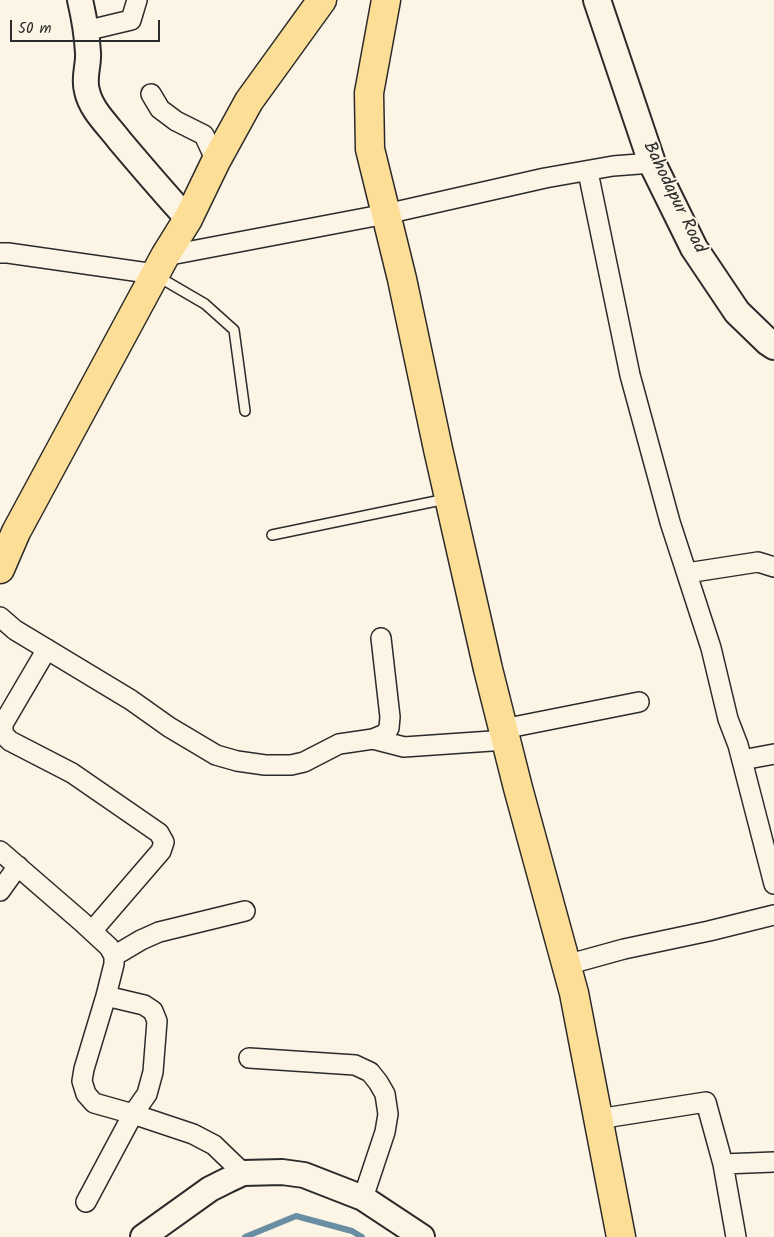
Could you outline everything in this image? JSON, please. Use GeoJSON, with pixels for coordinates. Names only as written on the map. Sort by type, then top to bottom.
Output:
{"type":"FeatureCollection","features":[{"type":"Feature","properties":{"kind":"main road"},"geometry":{"type":"LineString","coordinates":[[0,569],[16,532],[160,265],[188,219],[216,161],[249,100],[322,0]]}},
{"type":"Feature","properties":{"kind":"main road"},"geometry":{"type":"LineString","coordinates":[[386,0],[369,93],[370,148],[488,669],[574,993],[621,1237]]}},
{"type":"Feature","properties":{"kind":"main road","name":"Bahodapur Road"},"geometry":{"type":"LineString","coordinates":[[597,0],[652,162],[694,248],[738,312],[774,346]]}},
{"type":"Feature","properties":{"kind":"street"},"geometry":{"type":"LineString","coordinates":[[80,0],[88,54],[85,78],[90,102],[156,184],[188,219]]}},
{"type":"Feature","properties":{"kind":"street"},"geometry":{"type":"LineString","coordinates":[[85,31],[131,20],[136,0]]}},
{"type":"Feature","properties":{"kind":"street"},"geometry":{"type":"LineString","coordinates":[[151,94],[160,109],[176,121],[204,135],[216,161]]}},
{"type":"Feature","properties":{"kind":"street"},"geometry":{"type":"LineString","coordinates":[[0,253],[96,267],[160,265],[545,178],[588,172],[612,166],[652,162]]}},
{"type":"Feature","properties":{"kind":"street"},"geometry":{"type":"LineString","coordinates":[[588,172],[630,375],[670,522],[711,648],[728,718],[738,745],[774,884]]}},
{"type":"Feature","properties":{"kind":"street"},"geometry":{"type":"LineString","coordinates":[[687,573],[758,562],[774,567]]}},
{"type":"Feature","properties":{"kind":"street"},"geometry":{"type":"LineString","coordinates":[[0,617],[16,630],[131,700],[169,727],[216,755],[237,761],[265,765],[291,766],[304,762],[339,744],[373,739],[385,734],[389,728],[390,717],[381,638]]}},
{"type":"Feature","properties":{"kind":"street"},"geometry":{"type":"LineString","coordinates":[[47,648],[3,724],[3,734],[10,741],[72,773],[159,833],[164,842],[161,851],[92,931]]}},
{"type":"Feature","properties":{"kind":"street"},"geometry":{"type":"LineString","coordinates":[[373,739],[404,746],[504,734],[638,702]]}},
{"type":"Feature","properties":{"kind":"street"},"geometry":{"type":"LineString","coordinates":[[742,760],[774,754]]}},
{"type":"Feature","properties":{"kind":"street"},"geometry":{"type":"LineString","coordinates":[[0,851],[92,931],[109,947],[114,956],[114,964],[106,996],[84,1069],[82,1081],[86,1094],[94,1103],[193,1134],[214,1145],[244,1173]]}},
{"type":"Feature","properties":{"kind":"street"},"geometry":{"type":"LineString","coordinates":[[0,891],[18,866]]}},
{"type":"Feature","properties":{"kind":"street"},"geometry":{"type":"LineString","coordinates":[[114,956],[159,932],[245,911]]}},
{"type":"Feature","properties":{"kind":"street"},"geometry":{"type":"LineString","coordinates":[[566,965],[624,949],[774,915]]}},
{"type":"Feature","properties":{"kind":"street"},"geometry":{"type":"LineString","coordinates":[[86,1202],[147,1094],[153,1072],[157,1021],[153,1011],[144,1005],[106,996]]}},
{"type":"Feature","properties":{"kind":"street"},"geometry":{"type":"LineString","coordinates":[[249,1058],[355,1065],[370,1072],[385,1094],[388,1114],[385,1132],[363,1198]]}},
{"type":"Feature","properties":{"kind":"street"},"geometry":{"type":"LineString","coordinates":[[598,1119],[706,1102],[723,1164],[736,1237]]}},
{"type":"Feature","properties":{"kind":"street"},"geometry":{"type":"LineString","coordinates":[[723,1164],[774,1162]]}},
{"type":"Feature","properties":{"kind":"street"},"geometry":{"type":"LineString","coordinates":[[143,1237],[210,1189],[244,1173],[282,1172],[304,1175],[363,1198],[422,1237]]}},
{"type":"Feature","properties":{"kind":"lane"},"geometry":{"type":"LineString","coordinates":[[160,265],[234,330],[245,411]]}},
{"type":"Feature","properties":{"kind":"lane"},"geometry":{"type":"LineString","coordinates":[[272,535],[449,498]]}},
{"type":"Feature","properties":{"kind":"waterway"},"geometry":{"type":"LineString","coordinates":[[245,1237],[296,1216],[352,1231],[362,1237]]}}]}
